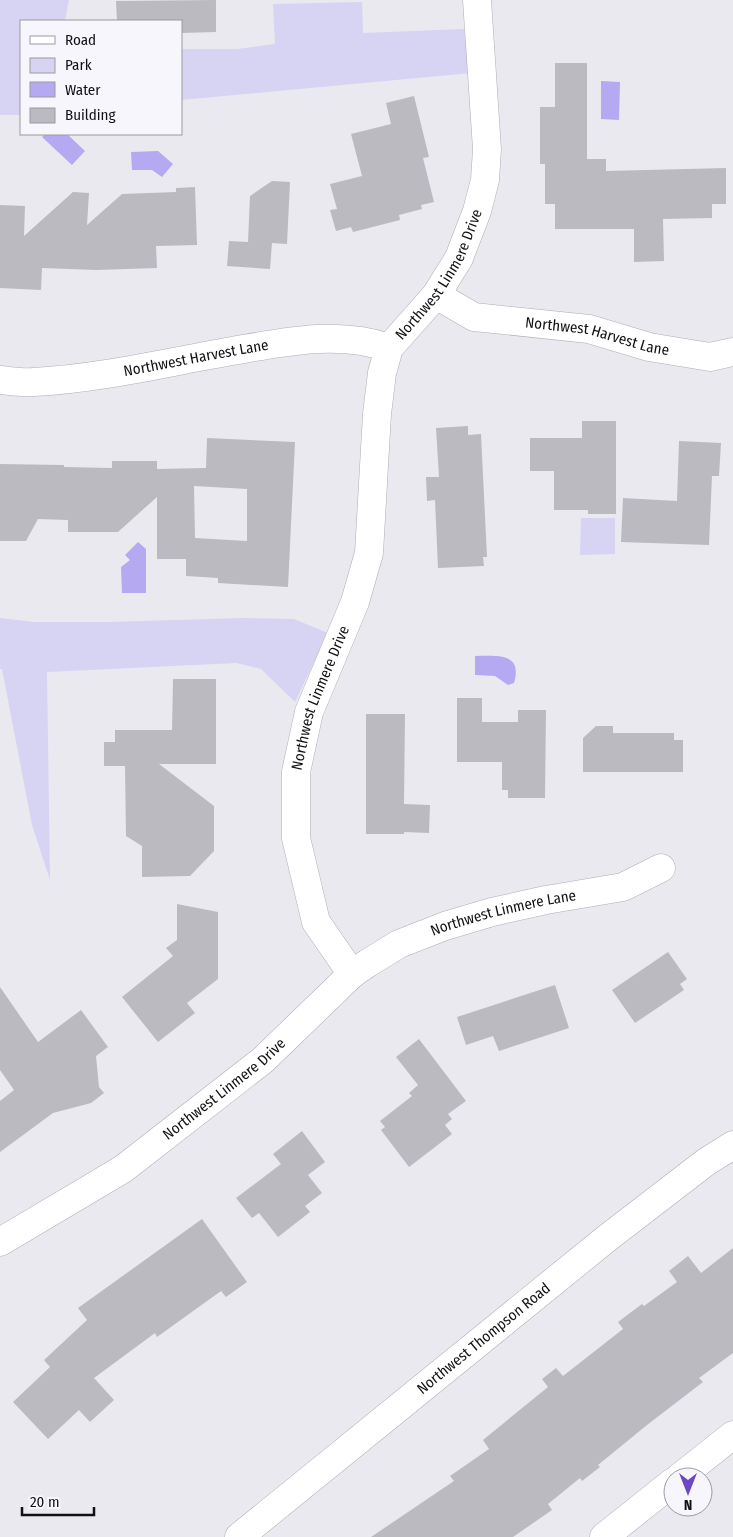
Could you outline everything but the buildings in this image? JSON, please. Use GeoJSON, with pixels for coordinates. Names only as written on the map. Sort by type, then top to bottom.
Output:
{"type":"FeatureCollection","features":[{"type":"Feature","properties":{"kind":"street","name":"Northwest Linmere Drive"},"geometry":{"type":"LineString","coordinates":[[0,1242],[123,1170],[263,1060],[352,974],[316,922],[296,838],[296,772],[309,712],[355,602],[369,553],[377,414],[382,373],[390,348],[436,295],[459,258],[477,211],[485,180],[486,149],[477,0]]}},
{"type":"Feature","properties":{"kind":"street","name":"Northwest Harvest Lane"},"geometry":{"type":"LineString","coordinates":[[436,295],[474,317],[589,329],[649,347],[710,357],[733,352]]}},
{"type":"Feature","properties":{"kind":"street","name":"Northwest Harvest Lane"},"geometry":{"type":"LineString","coordinates":[[0,380],[33,382],[98,375],[283,342],[342,338],[372,342],[390,348]]}},
{"type":"Feature","properties":{"kind":"street","name":"Northwest Linmere Lane"},"geometry":{"type":"LineString","coordinates":[[352,974],[368,962],[399,944],[445,926],[492,912],[546,900],[623,887],[661,868]]}},
{"type":"Feature","properties":{"kind":"street","name":"Northwest Thompson Road"},"geometry":{"type":"LineString","coordinates":[[238,1537],[606,1239],[706,1162],[733,1144]]}},
{"type":"Feature","properties":{"kind":"street"},"geometry":{"type":"LineString","coordinates":[[693,1467],[733,1435]]}},
{"type":"Feature","properties":{"kind":"street"},"geometry":{"type":"LineString","coordinates":[[604,1537],[663,1490]]}},
{"type":"Feature","properties":{"kind":"green space"},"geometry":{"type":"Polygon","coordinates":[[[0,0],[69,0],[65,20],[20,20],[20,115],[0,115],[0,0]]]}},
{"type":"Feature","properties":{"kind":"green space"},"geometry":{"type":"Polygon","coordinates":[[[362,2],[363,33],[464,29],[471,73],[182,100],[182,49],[238,49],[275,44],[273,4],[362,2]]]}},
{"type":"Feature","properties":{"kind":"green space"},"geometry":{"type":"Polygon","coordinates":[[[581,518],[615,518],[615,554],[580,555],[581,518]]]}},
{"type":"Feature","properties":{"kind":"green space"},"geometry":{"type":"Polygon","coordinates":[[[0,618],[34,622],[243,618],[294,619],[328,633],[295,702],[261,669],[236,663],[47,672],[50,880],[32,825],[2,669],[0,669],[0,618]]]}},
{"type":"Feature","properties":{"kind":"water"},"geometry":{"type":"Polygon","coordinates":[[[601,81],[620,82],[619,120],[601,119],[601,81]]]}},
{"type":"Feature","properties":{"kind":"water"},"geometry":{"type":"Polygon","coordinates":[[[44,135],[68,135],[85,151],[72,165],[42,137],[44,135]]]}},
{"type":"Feature","properties":{"kind":"water"},"geometry":{"type":"Polygon","coordinates":[[[158,151],[173,164],[162,177],[152,170],[132,170],[131,152],[158,151]]]}},
{"type":"Feature","properties":{"kind":"water"},"geometry":{"type":"Polygon","coordinates":[[[138,542],[146,549],[146,593],[122,593],[121,567],[130,560],[125,555],[138,542]]]}},
{"type":"Feature","properties":{"kind":"water"},"geometry":{"type":"Polygon","coordinates":[[[475,656],[499,656],[511,661],[515,666],[516,673],[514,683],[508,685],[495,676],[475,675],[475,656]]]}}]}
